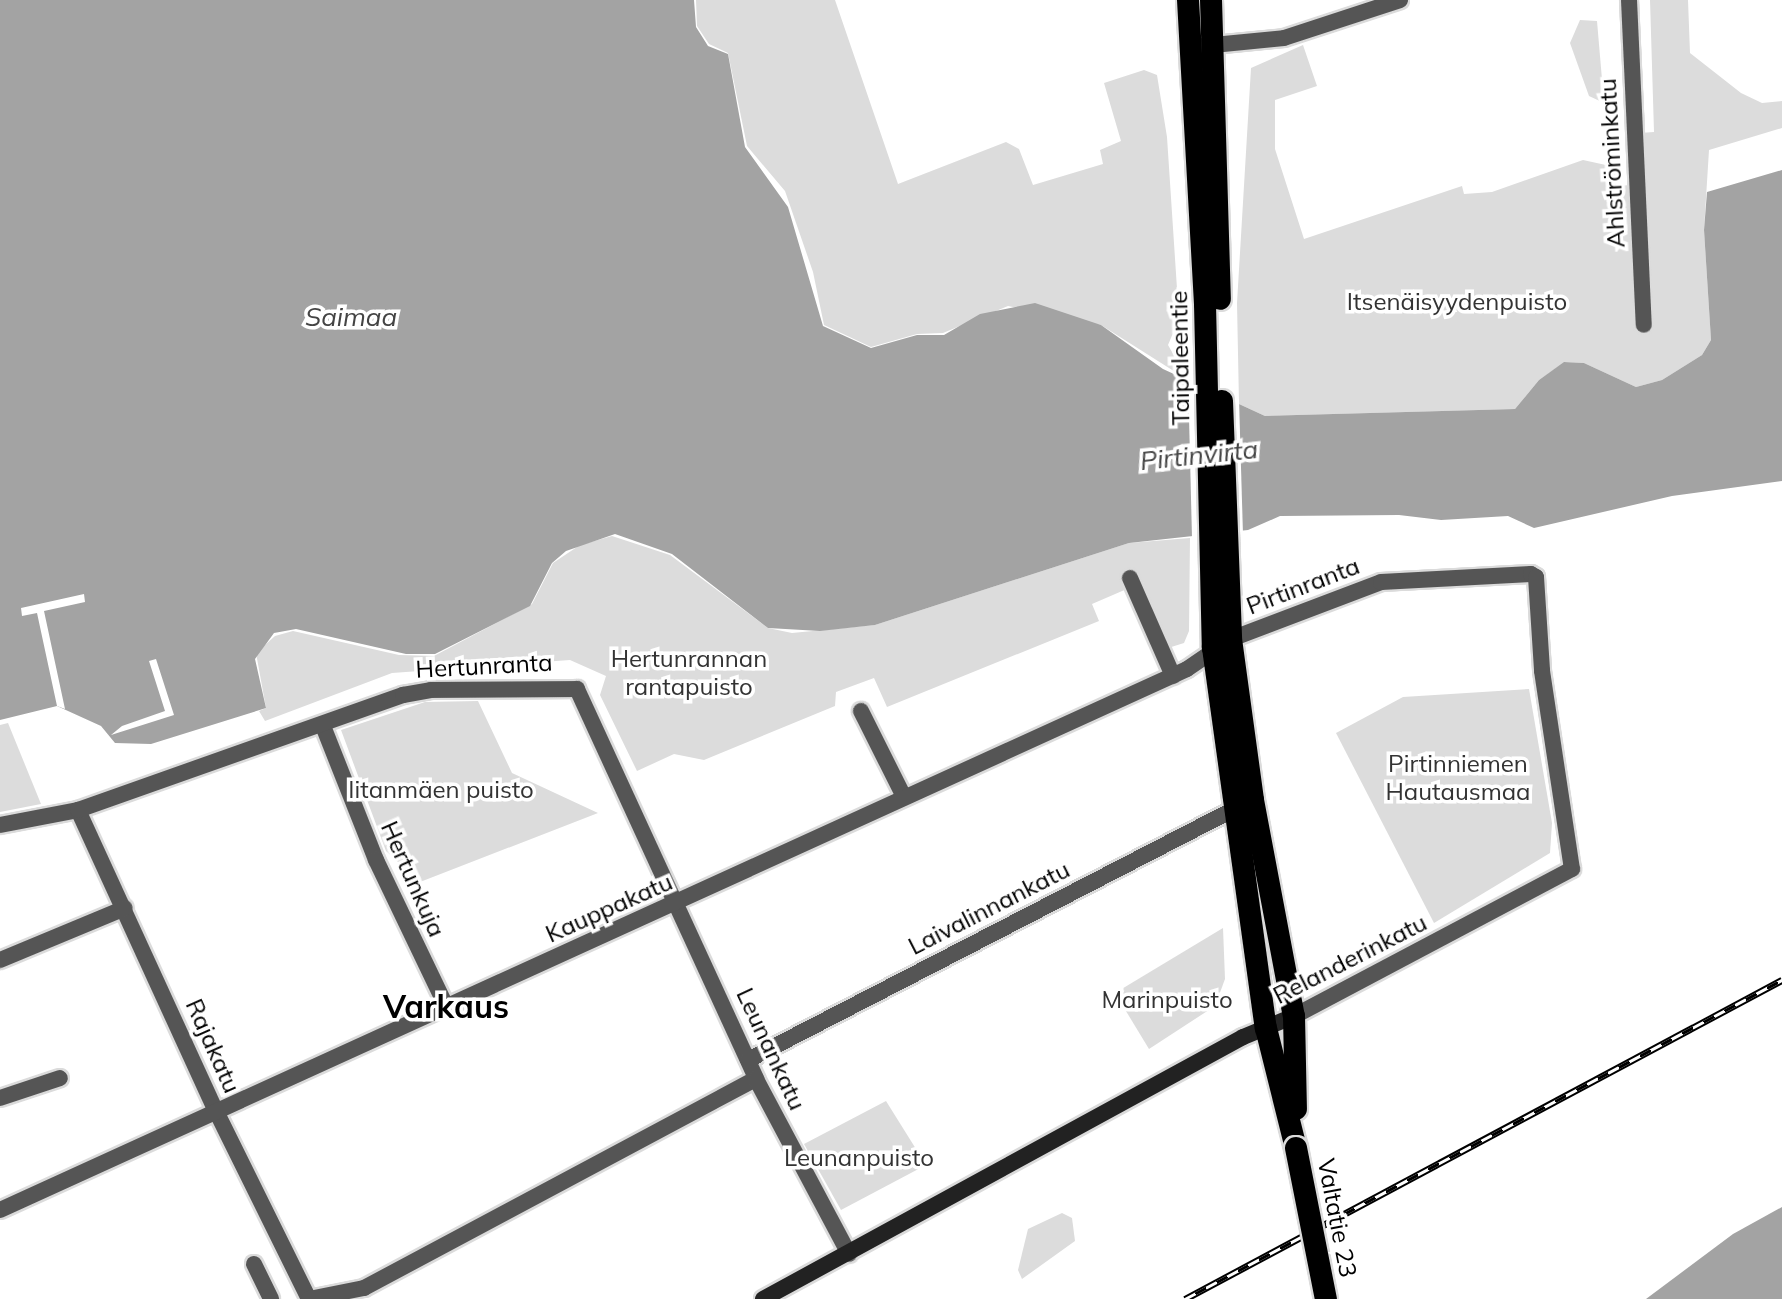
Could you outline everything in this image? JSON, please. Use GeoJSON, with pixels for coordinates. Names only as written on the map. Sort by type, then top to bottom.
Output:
{"type":"FeatureCollection","features":[{"type":"Feature","properties":{"kind":"highway","name":"Taipaleentie"},"geometry":{"type":"LineString","coordinates":[[1188,0],[1204,46]]}},
{"type":"Feature","properties":{"kind":"highway","name":"Taipaleentie"},"geometry":{"type":"LineString","coordinates":[[1211,0],[1204,46],[1213,304],[1217,579],[1222,644],[1243,805]]}},
{"type":"Feature","properties":{"kind":"highway","name":"Valtatie 23"},"geometry":{"type":"LineString","coordinates":[[1243,805],[1294,1016],[1295,1142]]}},
{"type":"Feature","properties":{"kind":"highway","name":"Valtatie 23"},"geometry":{"type":"LineString","coordinates":[[1243,805],[1266,1028],[1295,1142],[1326,1299]]}},
{"type":"Feature","properties":{"kind":"main road","name":"Relanderinkatu"},"geometry":{"type":"LineString","coordinates":[[763,1299],[1266,1028],[1294,1016]]}},
{"type":"Feature","properties":{"kind":"street"},"geometry":{"type":"LineString","coordinates":[[1204,46],[1284,38],[1400,0]]}},
{"type":"Feature","properties":{"kind":"street","name":"Ahlströminkatu"},"geometry":{"type":"LineString","coordinates":[[1629,0],[1644,325]]}},
{"type":"Feature","properties":{"kind":"street","name":"Pirtinranta"},"geometry":{"type":"LineString","coordinates":[[1222,644],[1381,582],[1516,574],[1536,577]]}},
{"type":"Feature","properties":{"kind":"street","name":"Relanderinkatu"},"geometry":{"type":"LineString","coordinates":[[1294,1016],[1572,869],[1542,671],[1536,577]]}},
{"type":"Feature","properties":{"kind":"street"},"geometry":{"type":"LineString","coordinates":[[1130,578],[1173,676]]}},
{"type":"Feature","properties":{"kind":"street","name":"Kauppakatu"},"geometry":{"type":"LineString","coordinates":[[0,1210],[446,1006],[678,905],[904,797],[1173,676],[1222,644]]}},
{"type":"Feature","properties":{"kind":"street","name":"Hertunranta"},"geometry":{"type":"LineString","coordinates":[[0,825],[78,810],[323,726],[382,701],[431,690],[577,689],[678,905]]}},
{"type":"Feature","properties":{"kind":"street"},"geometry":{"type":"LineString","coordinates":[[861,711],[904,797]]}},
{"type":"Feature","properties":{"kind":"street","name":"Hertunkuja"},"geometry":{"type":"LineString","coordinates":[[323,726],[376,860],[446,1006]]}},
{"type":"Feature","properties":{"kind":"street","name":"Laivalinnankatu"},"geometry":{"type":"LineString","coordinates":[[748,1060],[1243,805]]}},
{"type":"Feature","properties":{"kind":"street","name":"Rajakatu"},"geometry":{"type":"LineString","coordinates":[[78,810],[217,1113],[309,1299]]}},
{"type":"Feature","properties":{"kind":"street","name":"Leunankatu"},"geometry":{"type":"LineString","coordinates":[[678,905],[756,1079],[849,1254]]}},
{"type":"Feature","properties":{"kind":"street"},"geometry":{"type":"LineString","coordinates":[[0,960],[125,908]]}},
{"type":"Feature","properties":{"kind":"street"},"geometry":{"type":"LineString","coordinates":[[0,1098],[60,1078]]}},
{"type":"Feature","properties":{"kind":"street"},"geometry":{"type":"LineString","coordinates":[[309,1299],[364,1288],[756,1079]]}},
{"type":"Feature","properties":{"kind":"street"},"geometry":{"type":"LineString","coordinates":[[254,1264],[271,1299]]}},
{"type":"Feature","properties":{"kind":"green space"},"geometry":{"type":"Polygon","coordinates":[[[696,0],[835,0],[898,184],[1006,142],[1019,149],[1033,185],[1103,164],[1100,150],[1121,141],[1104,83],[1144,70],[1157,75],[1167,137],[1179,319],[1168,345],[1188,380],[1101,325],[1008,306],[943,333],[917,334],[871,347],[824,325],[813,272],[785,191],[747,146],[728,53],[709,44],[697,26],[696,0]]]}},
{"type":"Feature","properties":{"kind":"green space","name":"Itsenäisyydenpuisto"},"geometry":{"type":"Polygon","coordinates":[[[1650,0],[1688,0],[1690,53],[1741,93],[1762,103],[1782,101],[1782,128],[1709,150],[1704,230],[1711,340],[1702,355],[1662,380],[1636,387],[1584,363],[1565,362],[1539,380],[1515,409],[1265,416],[1239,404],[1237,303],[1251,68],[1303,45],[1317,86],[1275,100],[1275,149],[1304,239],[1462,186],[1464,194],[1492,192],[1583,160],[1615,167],[1616,186],[1631,185],[1636,329],[1651,329],[1640,133],[1654,132],[1650,0]]]}},
{"type":"Feature","properties":{"kind":"green space"},"geometry":{"type":"Polygon","coordinates":[[[1580,20],[1597,21],[1604,103],[1589,96],[1570,43],[1580,20]]]}},
{"type":"Feature","properties":{"kind":"green space","name":"Hertunrannan rantapuisto"},"geometry":{"type":"Polygon","coordinates":[[[612,536],[670,555],[768,628],[792,633],[875,625],[1129,543],[1190,538],[1189,631],[1184,643],[1168,648],[1143,582],[1092,604],[1099,621],[887,707],[874,678],[836,692],[835,706],[704,760],[674,754],[637,771],[600,695],[606,676],[570,660],[392,673],[265,721],[259,711],[266,708],[256,653],[275,636],[293,631],[399,655],[434,656],[532,604],[553,563],[580,545],[612,536]]]}},
{"type":"Feature","properties":{"kind":"green space","name":"Pirtinniemen Hautausmaa"},"geometry":{"type":"Polygon","coordinates":[[[1529,689],[1552,823],[1550,853],[1434,923],[1336,733],[1403,697],[1529,689]]]}},
{"type":"Feature","properties":{"kind":"green space","name":"Iitanmäen puisto"},"geometry":{"type":"Polygon","coordinates":[[[478,701],[512,773],[598,813],[420,882],[386,851],[341,730],[425,702],[478,701]]]}},
{"type":"Feature","properties":{"kind":"green space"},"geometry":{"type":"Polygon","coordinates":[[[8,723],[41,804],[0,812],[0,725],[8,723]]]}},
{"type":"Feature","properties":{"kind":"green space","name":"Marinpuisto"},"geometry":{"type":"Polygon","coordinates":[[[1223,928],[1225,979],[1215,1006],[1149,1049],[1115,993],[1223,928]]]}},
{"type":"Feature","properties":{"kind":"green space","name":"Leunanpuisto"},"geometry":{"type":"Polygon","coordinates":[[[886,1101],[926,1165],[841,1210],[804,1144],[886,1101]]]}},
{"type":"Feature","properties":{"kind":"green space"},"geometry":{"type":"Polygon","coordinates":[[[1062,1213],[1072,1218],[1075,1241],[1022,1279],[1018,1270],[1028,1229],[1062,1213]]]}},
{"type":"Feature","properties":{"kind":"water","name":"Saimaa"},"geometry":{"type":"Polygon","coordinates":[[[0,0],[694,0],[696,27],[708,46],[728,54],[745,147],[788,207],[823,326],[871,348],[917,335],[944,335],[980,314],[1035,303],[1101,325],[1163,369],[1265,416],[1515,409],[1539,380],[1564,362],[1584,363],[1636,387],[1662,380],[1702,355],[1711,340],[1704,230],[1707,192],[1782,170],[1782,481],[1672,496],[1534,528],[1508,516],[1441,520],[1399,515],[1280,516],[1248,530],[1129,543],[875,625],[820,631],[768,628],[672,554],[615,534],[566,551],[552,563],[530,606],[435,654],[406,654],[296,629],[274,633],[255,659],[266,708],[151,744],[115,743],[101,726],[57,706],[0,720],[0,0]]]}},
{"type":"Feature","properties":{"kind":"water"},"geometry":{"type":"Polygon","coordinates":[[[1782,1207],[1782,1299],[1646,1299],[1733,1234],[1782,1207]]]}},
{"type":"Feature","properties":{"kind":"pier"},"geometry":{"type":"Polygon","coordinates":[[[1188,376],[1239,399],[1243,535],[1192,538],[1188,376]]]}},
{"type":"Feature","properties":{"kind":"pier"},"geometry":{"type":"Polygon","coordinates":[[[84,594],[85,602],[44,611],[65,709],[57,706],[37,613],[22,616],[21,608],[84,594]]]}},
{"type":"Feature","properties":{"kind":"pier"},"geometry":{"type":"Polygon","coordinates":[[[156,659],[174,715],[111,735],[122,726],[165,711],[149,661],[156,659]]]}},
{"type":"Feature","properties":{"kind":"railway"},"geometry":{"type":"LineString","coordinates":[[1185,1299],[1782,980]]}},
{"type":"Feature","properties":{"kind":"district","name":"Varkaus"},"geometry":{"type":"Point","coordinates":[446,1006]}},
{"type":"Feature","properties":{"kind":"water label","name":"Pirtinvirta"},"geometry":{"type":"Point","coordinates":[1199,455]}}]}
